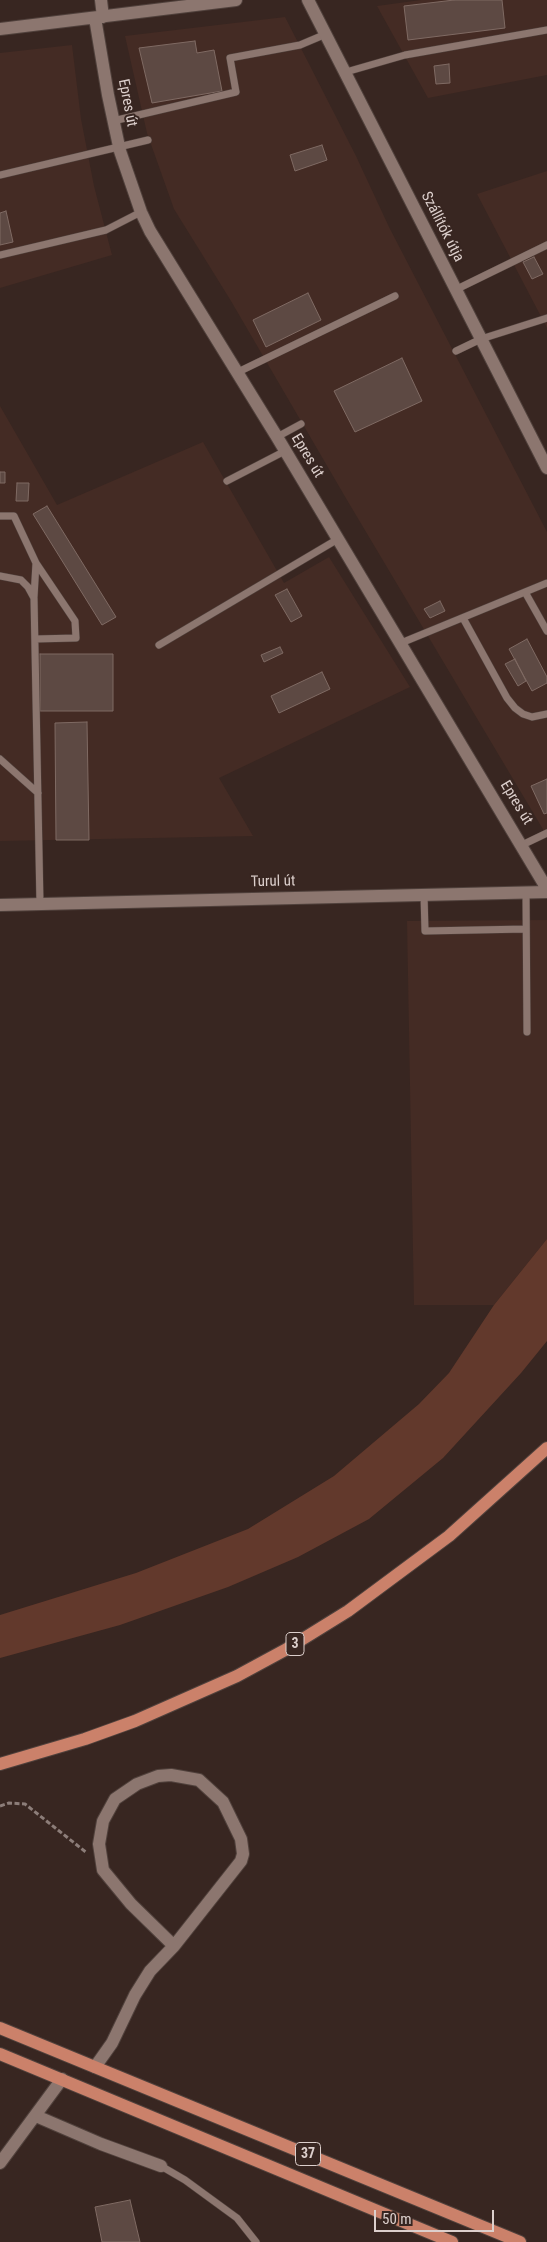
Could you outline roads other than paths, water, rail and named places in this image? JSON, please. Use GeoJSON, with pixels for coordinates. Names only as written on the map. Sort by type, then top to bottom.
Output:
{"type":"FeatureCollection","features":[{"type":"Feature","properties":{"kind":"main road","name":"3"},"geometry":{"type":"LineString","coordinates":[[0,1764],[85,1739],[135,1721],[220,1684],[285,1650],[348,1611],[449,1536],[547,1448]]}},
{"type":"Feature","properties":{"kind":"main road","name":"37"},"geometry":{"type":"LineString","coordinates":[[0,2028],[520,2242]]}},
{"type":"Feature","properties":{"kind":"main road","name":"37"},"geometry":{"type":"LineString","coordinates":[[0,2054],[452,2242]]}},
{"type":"Feature","properties":{"kind":"street","name":"Epres út"},"geometry":{"type":"LineString","coordinates":[[101,0],[99,18],[113,121],[119,147],[141,212],[236,373],[286,451],[522,845],[547,890]]}},
{"type":"Feature","properties":{"kind":"street"},"geometry":{"type":"LineString","coordinates":[[0,29],[236,0]]}},
{"type":"Feature","properties":{"kind":"street","name":"Szállítók útja"},"geometry":{"type":"LineString","coordinates":[[308,0],[547,468]]}},
{"type":"Feature","properties":{"kind":"street","name":"Turul út"},"geometry":{"type":"LineString","coordinates":[[0,905],[424,895],[547,890]]}},
{"type":"Feature","properties":{"kind":"street"},"geometry":{"type":"LineString","coordinates":[[95,2067],[112,2044],[135,1995],[150,1971],[174,1946],[241,1861],[243,1854],[241,1839],[223,1802],[199,1780],[185,1776],[158,1776],[137,1784],[115,1799],[105,1815],[100,1832],[100,1864],[114,1884],[174,1946]]}},
{"type":"Feature","properties":{"kind":"street"},"geometry":{"type":"LineString","coordinates":[[0,2162],[62,2079]]}},
{"type":"Feature","properties":{"kind":"street"},"geometry":{"type":"LineString","coordinates":[[36,2116],[101,2144],[161,2166]]}},
{"type":"Feature","properties":{"kind":"lane"},"geometry":{"type":"LineString","coordinates":[[346,72],[405,55],[547,30]]}},
{"type":"Feature","properties":{"kind":"lane"},"geometry":{"type":"LineString","coordinates":[[113,121],[236,92],[230,58],[300,45],[326,34]]}},
{"type":"Feature","properties":{"kind":"lane"},"geometry":{"type":"LineString","coordinates":[[0,175],[148,140]]}},
{"type":"Feature","properties":{"kind":"lane"},"geometry":{"type":"LineString","coordinates":[[0,255],[106,230],[141,212]]}},
{"type":"Feature","properties":{"kind":"lane"},"geometry":{"type":"LineString","coordinates":[[456,290],[547,245]]}},
{"type":"Feature","properties":{"kind":"lane"},"geometry":{"type":"LineString","coordinates":[[236,373],[395,296]]}},
{"type":"Feature","properties":{"kind":"lane"},"geometry":{"type":"LineString","coordinates":[[456,351],[481,339],[547,318]]}},
{"type":"Feature","properties":{"kind":"lane"},"geometry":{"type":"LineString","coordinates":[[277,437],[301,424]]}},
{"type":"Feature","properties":{"kind":"lane"},"geometry":{"type":"LineString","coordinates":[[227,481],[286,451]]}},
{"type":"Feature","properties":{"kind":"lane"},"geometry":{"type":"LineString","coordinates":[[0,516],[14,516],[36,562],[76,621],[76,638],[35,639]]}},
{"type":"Feature","properties":{"kind":"lane"},"geometry":{"type":"LineString","coordinates":[[159,645],[338,539]]}},
{"type":"Feature","properties":{"kind":"lane"},"geometry":{"type":"LineString","coordinates":[[36,562],[34,598],[40,904]]}},
{"type":"Feature","properties":{"kind":"lane"},"geometry":{"type":"LineString","coordinates":[[0,576],[21,580],[28,586],[34,598]]}},
{"type":"Feature","properties":{"kind":"lane"},"geometry":{"type":"LineString","coordinates":[[401,643],[547,583]]}},
{"type":"Feature","properties":{"kind":"lane"},"geometry":{"type":"LineString","coordinates":[[525,592],[547,631]]}},
{"type":"Feature","properties":{"kind":"lane"},"geometry":{"type":"LineString","coordinates":[[463,618],[507,698],[515,708],[523,714],[532,717],[547,714]]}},
{"type":"Feature","properties":{"kind":"lane"},"geometry":{"type":"LineString","coordinates":[[0,759],[38,793]]}},
{"type":"Feature","properties":{"kind":"lane"},"geometry":{"type":"LineString","coordinates":[[522,845],[547,833]]}},
{"type":"Feature","properties":{"kind":"lane"},"geometry":{"type":"LineString","coordinates":[[526,892],[527,1032]]}},
{"type":"Feature","properties":{"kind":"lane"},"geometry":{"type":"LineString","coordinates":[[424,895],[425,931],[526,929]]}},
{"type":"Feature","properties":{"kind":"lane"},"geometry":{"type":"LineString","coordinates":[[161,2166],[185,2180],[237,2218],[256,2242]]}}]}
